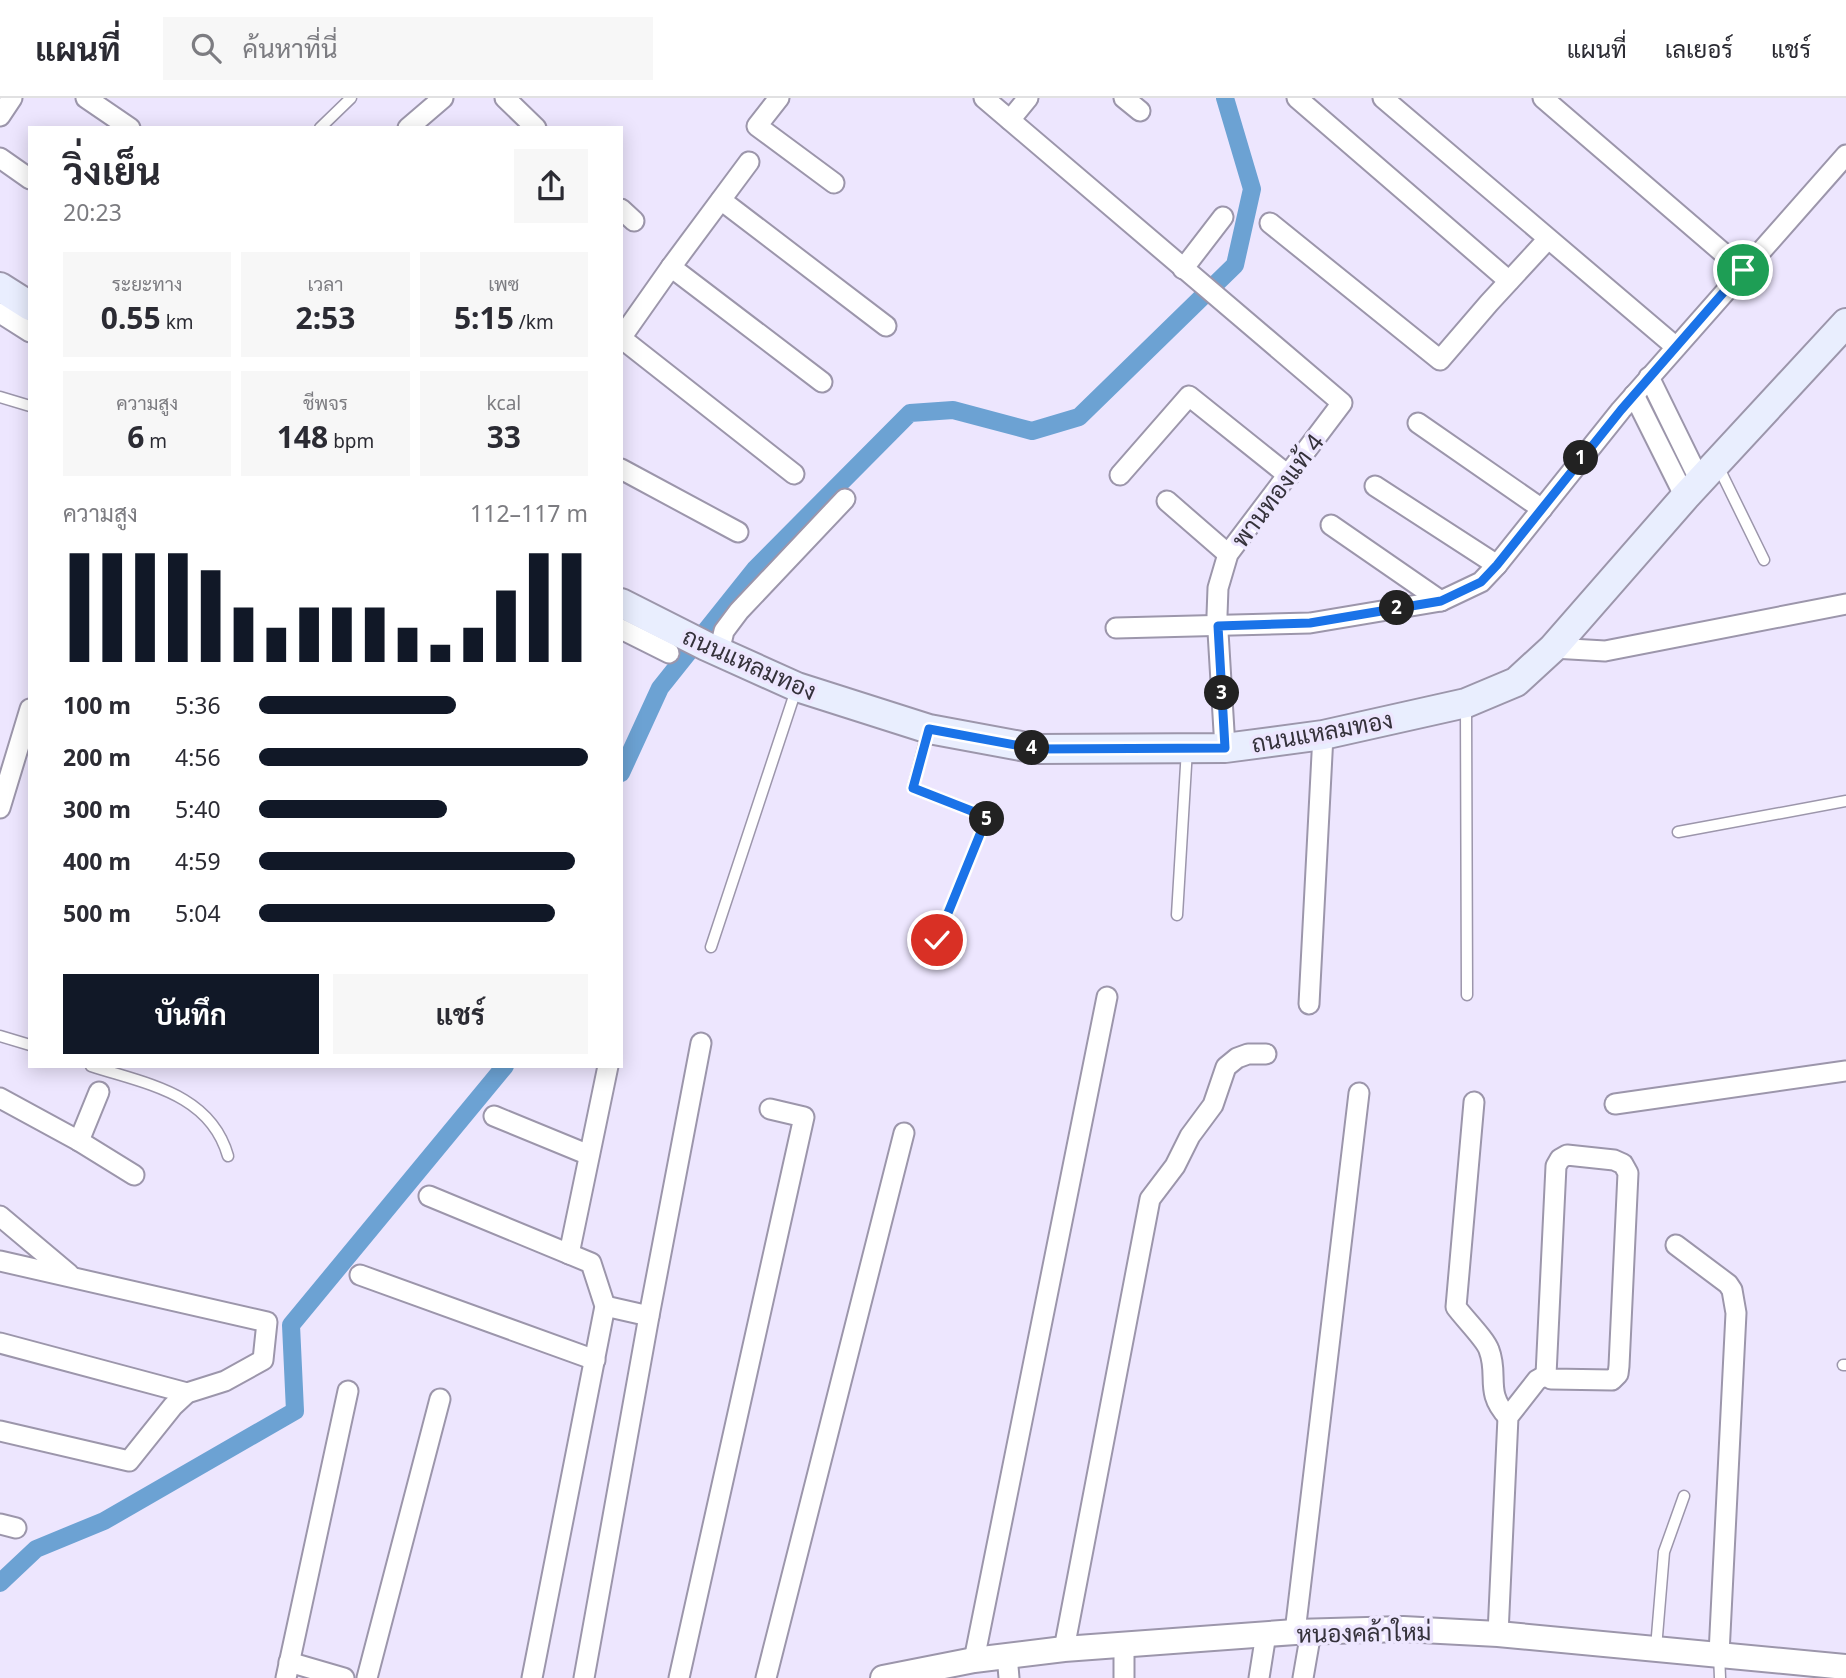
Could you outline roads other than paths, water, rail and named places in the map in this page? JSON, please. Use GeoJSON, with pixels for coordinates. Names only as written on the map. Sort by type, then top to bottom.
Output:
{"type":"FeatureCollection","features":[{"type":"Feature","properties":{"kind":"main road"},"geometry":{"type":"LineString","coordinates":[[0,286],[28,305]]}},
{"type":"Feature","properties":{"kind":"main road","name":"ถนนแหลมทอง"},"geometry":{"type":"LineString","coordinates":[[623,604],[673,642],[713,649],[797,687],[929,729],[1037,749],[1225,748],[1323,735],[1466,703],[1516,682],[1553,648],[1700,480],[1840,333]]}},
{"type":"Feature","properties":{"kind":"street"},"geometry":{"type":"LineString","coordinates":[[0,116],[12,98]]}},
{"type":"Feature","properties":{"kind":"street"},"geometry":{"type":"LineString","coordinates":[[86,98],[127,126]]}},
{"type":"Feature","properties":{"kind":"street"},"geometry":{"type":"LineString","coordinates":[[413,126],[443,98]]}},
{"type":"Feature","properties":{"kind":"street"},"geometry":{"type":"LineString","coordinates":[[505,98],[534,126]]}},
{"type":"Feature","properties":{"kind":"street"},"geometry":{"type":"LineString","coordinates":[[779,98],[758,126],[834,183]]}},
{"type":"Feature","properties":{"kind":"street"},"geometry":{"type":"LineString","coordinates":[[984,98],[1189,275],[1223,217]]}},
{"type":"Feature","properties":{"kind":"street"},"geometry":{"type":"LineString","coordinates":[[1010,120],[1028,98]]}},
{"type":"Feature","properties":{"kind":"street"},"geometry":{"type":"LineString","coordinates":[[1124,98],[1140,111]]}},
{"type":"Feature","properties":{"kind":"street"},"geometry":{"type":"LineString","coordinates":[[1297,98],[1509,281]]}},
{"type":"Feature","properties":{"kind":"street"},"geometry":{"type":"LineString","coordinates":[[1383,98],[1676,347]]}},
{"type":"Feature","properties":{"kind":"street"},"geometry":{"type":"LineString","coordinates":[[1543,98],[1743,270]]}},
{"type":"Feature","properties":{"kind":"street"},"geometry":{"type":"LineString","coordinates":[[1115,628],[1310,623],[1441,601],[1481,582],[1649,377],[1846,155]]}},
{"type":"Feature","properties":{"kind":"street"},"geometry":{"type":"LineString","coordinates":[[0,158],[28,178]]}},
{"type":"Feature","properties":{"kind":"street"},"geometry":{"type":"LineString","coordinates":[[623,335],[749,162]]}},
{"type":"Feature","properties":{"kind":"street"},"geometry":{"type":"LineString","coordinates":[[720,201],[886,326]]}},
{"type":"Feature","properties":{"kind":"street"},"geometry":{"type":"LineString","coordinates":[[1270,223],[1440,360],[1548,239]]}},
{"type":"Feature","properties":{"kind":"street"},"geometry":{"type":"LineString","coordinates":[[671,267],[822,383]]}},
{"type":"Feature","properties":{"kind":"street","name":"พานทองแท้ 4"},"geometry":{"type":"LineString","coordinates":[[1189,275],[1342,403],[1228,554],[1218,588],[1225,748]]}},
{"type":"Feature","properties":{"kind":"street"},"geometry":{"type":"LineString","coordinates":[[0,313],[28,331]]}},
{"type":"Feature","properties":{"kind":"street"},"geometry":{"type":"LineString","coordinates":[[623,340],[794,474]]}},
{"type":"Feature","properties":{"kind":"street"},"geometry":{"type":"LineString","coordinates":[[1649,377],[1700,480]]}},
{"type":"Feature","properties":{"kind":"street"},"geometry":{"type":"LineString","coordinates":[[1634,395],[1700,480]]}},
{"type":"Feature","properties":{"kind":"street"},"geometry":{"type":"LineString","coordinates":[[1120,475],[1189,396],[1289,476]]}},
{"type":"Feature","properties":{"kind":"street"},"geometry":{"type":"LineString","coordinates":[[1418,423],[1542,509]]}},
{"type":"Feature","properties":{"kind":"street"},"geometry":{"type":"LineString","coordinates":[[623,470],[738,532]]}},
{"type":"Feature","properties":{"kind":"street"},"geometry":{"type":"LineString","coordinates":[[1375,486],[1497,565]]}},
{"type":"Feature","properties":{"kind":"street"},"geometry":{"type":"LineString","coordinates":[[713,649],[739,611],[845,499]]}},
{"type":"Feature","properties":{"kind":"street"},"geometry":{"type":"LineString","coordinates":[[1167,501],[1228,554]]}},
{"type":"Feature","properties":{"kind":"street"},"geometry":{"type":"LineString","coordinates":[[1331,525],[1441,601]]}},
{"type":"Feature","properties":{"kind":"street"},"geometry":{"type":"LineString","coordinates":[[1553,648],[1605,651],[1846,604]]}},
{"type":"Feature","properties":{"kind":"street"},"geometry":{"type":"LineString","coordinates":[[623,630],[673,642]]}},
{"type":"Feature","properties":{"kind":"street"},"geometry":{"type":"LineString","coordinates":[[0,808],[26,733]]}},
{"type":"Feature","properties":{"kind":"street"},"geometry":{"type":"LineString","coordinates":[[1309,1004],[1323,735]]}},
{"type":"Feature","properties":{"kind":"street"},"geometry":{"type":"LineString","coordinates":[[974,1660],[1107,997]]}},
{"type":"Feature","properties":{"kind":"street"},"geometry":{"type":"LineString","coordinates":[[584,1678],[701,1043]]}},
{"type":"Feature","properties":{"kind":"street"},"geometry":{"type":"LineString","coordinates":[[1064,1649],[1150,1199],[1175,1166],[1190,1136],[1213,1105],[1227,1068],[1237,1058],[1248,1054],[1266,1054]]}},
{"type":"Feature","properties":{"kind":"street"},"geometry":{"type":"LineString","coordinates":[[569,1254],[608,1068]]}},
{"type":"Feature","properties":{"kind":"street"},"geometry":{"type":"LineString","coordinates":[[1615,1104],[1846,1071]]}},
{"type":"Feature","properties":{"kind":"street"},"geometry":{"type":"LineString","coordinates":[[79,1141],[99,1092]]}},
{"type":"Feature","properties":{"kind":"street"},"geometry":{"type":"LineString","coordinates":[[1305,1677],[1303,1632],[1359,1093]]}},
{"type":"Feature","properties":{"kind":"street"},"geometry":{"type":"LineString","coordinates":[[0,1098],[134,1175]]}},
{"type":"Feature","properties":{"kind":"street"},"geometry":{"type":"LineString","coordinates":[[1474,1102],[1456,1307],[1489,1349],[1493,1369],[1492,1390],[1499,1408],[1507,1417]]}},
{"type":"Feature","properties":{"kind":"street"},"geometry":{"type":"LineString","coordinates":[[679,1678],[804,1117],[770,1109]]}},
{"type":"Feature","properties":{"kind":"street"},"geometry":{"type":"LineString","coordinates":[[495,1116],[589,1155]]}},
{"type":"Feature","properties":{"kind":"street"},"geometry":{"type":"LineString","coordinates":[[766,1678],[904,1133]]}},
{"type":"Feature","properties":{"kind":"street"},"geometry":{"type":"LineString","coordinates":[[1567,1155],[1614,1160],[1623,1164],[1628,1173],[1618,1374],[1612,1380],[1551,1379],[1546,1375],[1556,1166],[1560,1159],[1567,1155]]}},
{"type":"Feature","properties":{"kind":"street"},"geometry":{"type":"LineString","coordinates":[[429,1196],[591,1263],[605,1306],[532,1678]]}},
{"type":"Feature","properties":{"kind":"street"},"geometry":{"type":"LineString","coordinates":[[0,1216],[73,1277]]}},
{"type":"Feature","properties":{"kind":"street"},"geometry":{"type":"LineString","coordinates":[[1675,1245],[1728,1284],[1732,1290],[1736,1313],[1719,1666]]}},
{"type":"Feature","properties":{"kind":"street"},"geometry":{"type":"LineString","coordinates":[[0,1261],[267,1322],[263,1360],[225,1381],[187,1393],[173,1406],[129,1461],[0,1431]]}},
{"type":"Feature","properties":{"kind":"street"},"geometry":{"type":"LineString","coordinates":[[360,1275],[595,1360]]}},
{"type":"Feature","properties":{"kind":"street"},"geometry":{"type":"LineString","coordinates":[[605,1306],[649,1316]]}},
{"type":"Feature","properties":{"kind":"street"},"geometry":{"type":"LineString","coordinates":[[0,1343],[187,1393]]}},
{"type":"Feature","properties":{"kind":"street"},"geometry":{"type":"LineString","coordinates":[[1498,1634],[1507,1417],[1537,1380],[1546,1375]]}},
{"type":"Feature","properties":{"kind":"street"},"geometry":{"type":"LineString","coordinates":[[344,1678],[287,1670],[348,1391]]}},
{"type":"Feature","properties":{"kind":"street"},"geometry":{"type":"LineString","coordinates":[[367,1678],[440,1399]]}},
{"type":"Feature","properties":{"kind":"street","name":"หนองคล้าใหม่"},"geometry":{"type":"LineString","coordinates":[[883,1678],[974,1660],[1008,1667],[1064,1649],[1266,1634],[1403,1629],[1498,1634],[1656,1648],[1719,1666],[1846,1667]]}},
{"type":"Feature","properties":{"kind":"street"},"geometry":{"type":"LineString","coordinates":[[1259,1678],[1266,1634]]}},
{"type":"Feature","properties":{"kind":"street"},"geometry":{"type":"LineString","coordinates":[[1124,1644],[1124,1678]]}},
{"type":"Feature","properties":{"kind":"lane"},"geometry":{"type":"LineString","coordinates":[[322,126],[351,98]]}},
{"type":"Feature","properties":{"kind":"lane"},"geometry":{"type":"LineString","coordinates":[[0,397],[28,405]]}},
{"type":"Feature","properties":{"kind":"lane"},"geometry":{"type":"LineString","coordinates":[[1700,480],[1764,560]]}},
{"type":"Feature","properties":{"kind":"lane"},"geometry":{"type":"LineString","coordinates":[[711,947],[797,687]]}},
{"type":"Feature","properties":{"kind":"lane"},"geometry":{"type":"LineString","coordinates":[[1466,703],[1467,995]]}},
{"type":"Feature","properties":{"kind":"lane"},"geometry":{"type":"LineString","coordinates":[[929,729],[913,788],[987,817],[937,940]]}},
{"type":"Feature","properties":{"kind":"lane"},"geometry":{"type":"LineString","coordinates":[[1177,915],[1187,749]]}},
{"type":"Feature","properties":{"kind":"lane"},"geometry":{"type":"LineString","coordinates":[[1678,832],[1846,801]]}},
{"type":"Feature","properties":{"kind":"lane"},"geometry":{"type":"LineString","coordinates":[[0,1036],[28,1044]]}},
{"type":"Feature","properties":{"kind":"lane"},"geometry":{"type":"LineString","coordinates":[[97,1068],[179,1096],[196,1106],[223,1137],[228,1156]]}},
{"type":"Feature","properties":{"kind":"lane"},"geometry":{"type":"LineString","coordinates":[[1656,1648],[1664,1552],[1684,1496]]}},
{"type":"Feature","properties":{"kind":"waterway"},"geometry":{"type":"LineString","coordinates":[[623,769],[660,688],[755,569],[910,413],[953,410],[1032,431],[1079,417],[1235,265],[1252,189],[1225,98]]}},
{"type":"Feature","properties":{"kind":"waterway"},"geometry":{"type":"LineString","coordinates":[[0,1583],[36,1549],[104,1521],[295,1411],[291,1325],[503,1068]]}}]}
